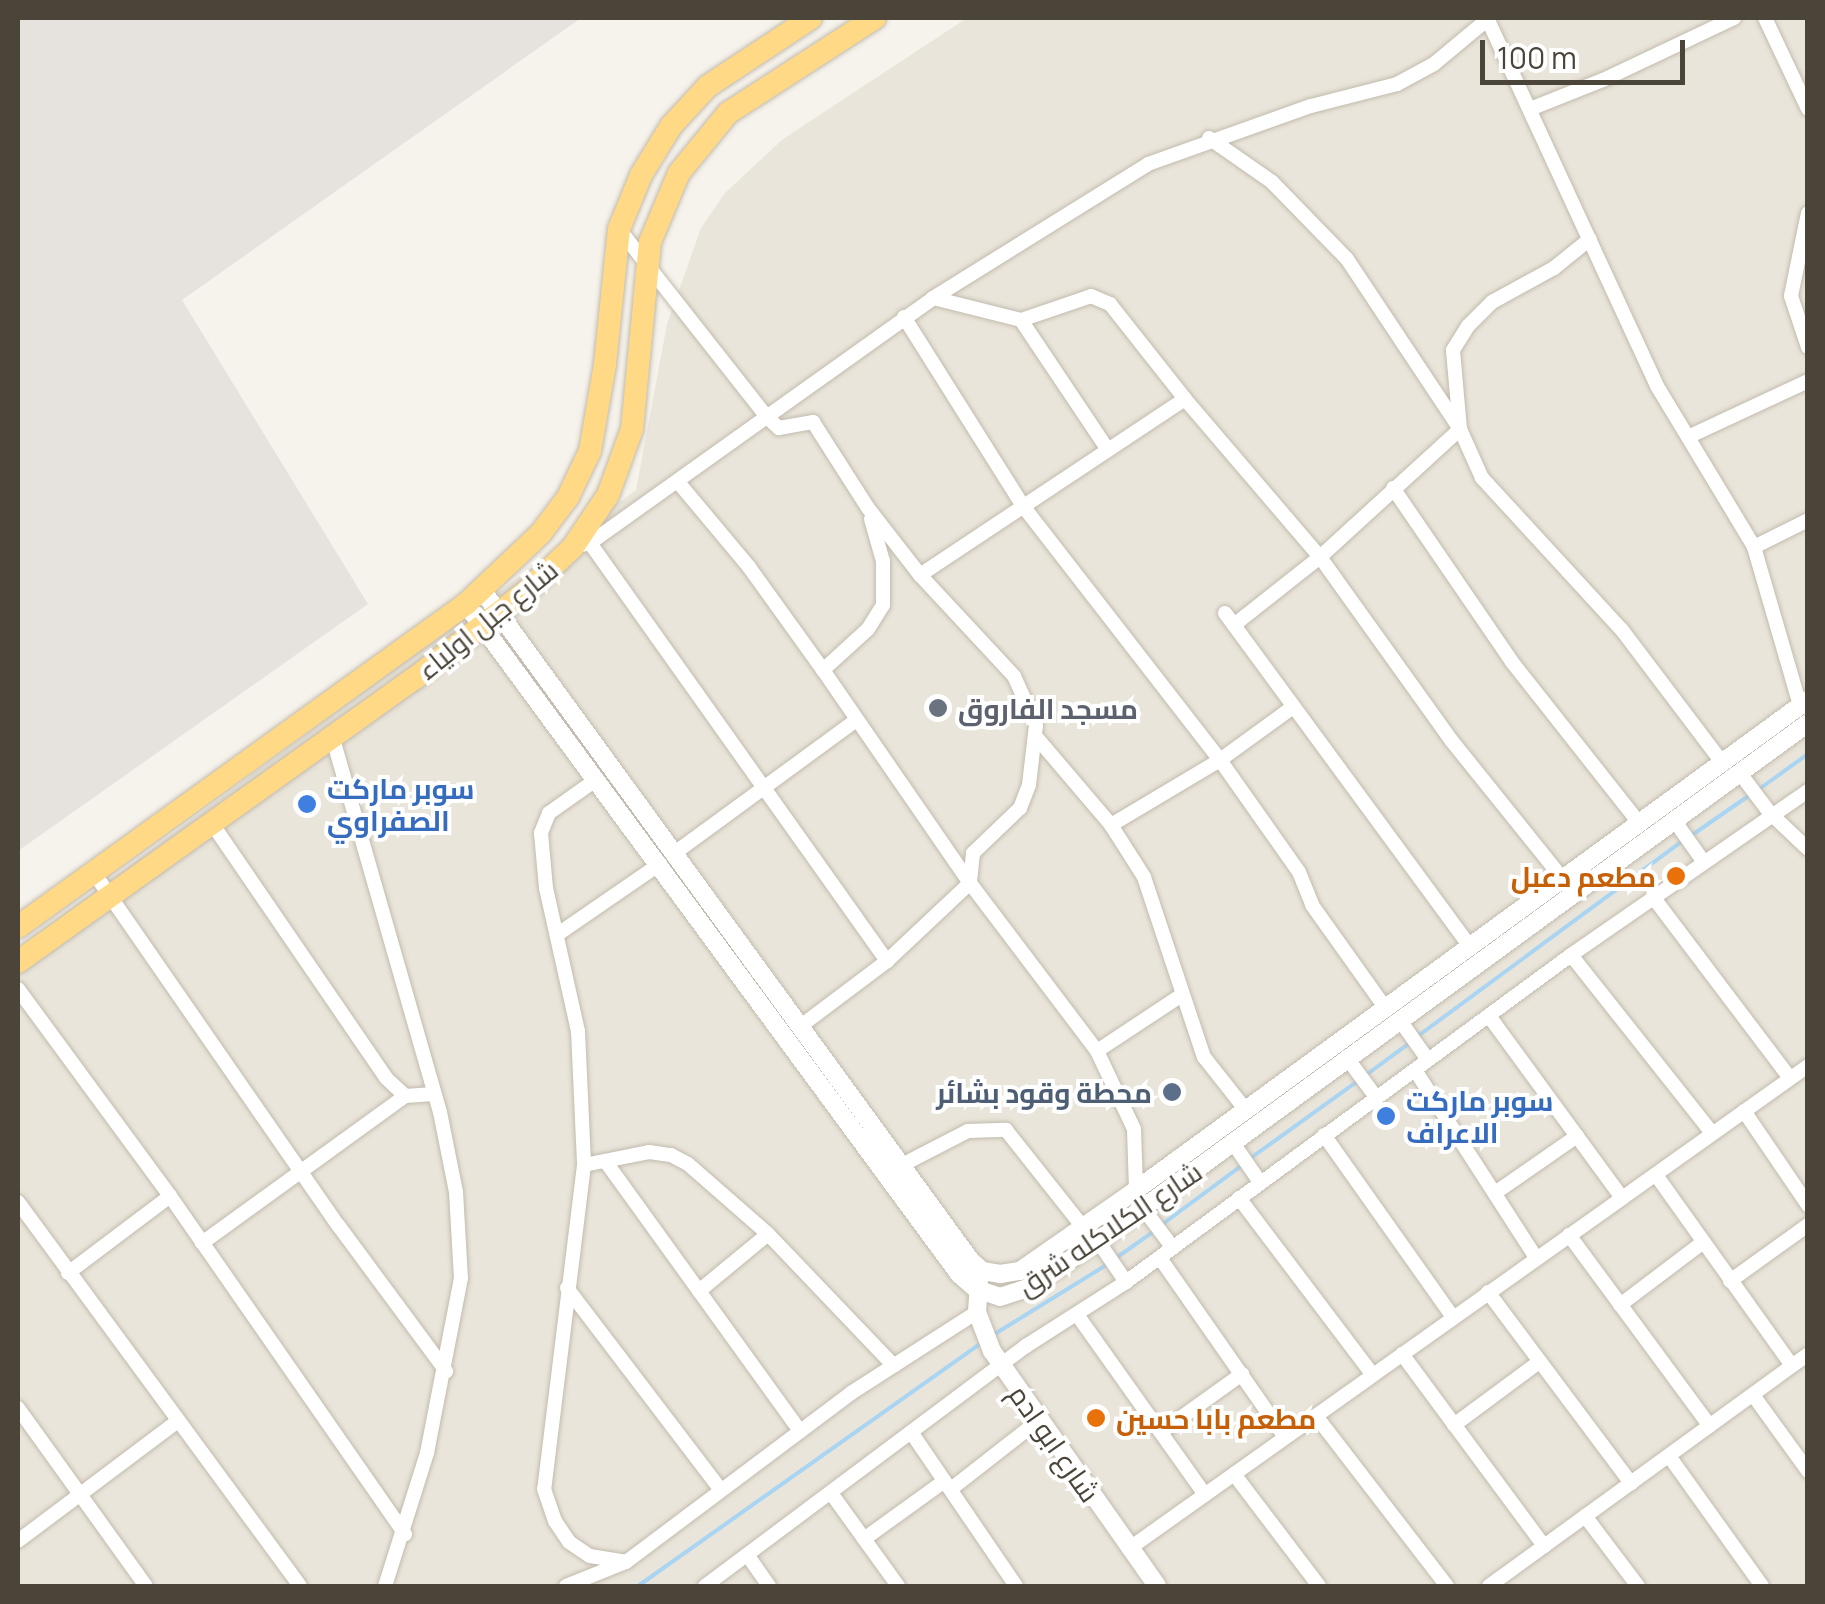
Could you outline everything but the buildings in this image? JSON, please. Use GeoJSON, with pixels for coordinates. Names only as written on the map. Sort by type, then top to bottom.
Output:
{"type":"FeatureCollection","features":[{"type":"Feature","properties":{"kind":"highway","name":"شارع جبل اولياء"},"geometry":{"type":"LineString","coordinates":[[18,927],[474,597],[558,511],[590,450],[606,364],[619,229],[641,174],[685,108],[725,72],[811,18]]}},
{"type":"Feature","properties":{"kind":"highway","name":"شارع جبل اولياء"},"geometry":{"type":"LineString","coordinates":[[18,962],[334,739],[492,620],[581,546],[608,494],[632,429],[640,380],[646,267],[666,198],[709,131],[750,96],[875,18]]}},
{"type":"Feature","properties":{"kind":"street"},"geometry":{"type":"LineString","coordinates":[[887,961],[765,789],[581,546],[678,482],[932,298],[1148,164],[1209,138],[1397,84],[1434,64],[1488,18],[1656,386],[1690,436],[1754,548],[1804,702]]}},
{"type":"Feature","properties":{"kind":"street"},"geometry":{"type":"LineString","coordinates":[[1530,109],[1603,80],[1734,18]]}},
{"type":"Feature","properties":{"kind":"street"},"geometry":{"type":"LineString","coordinates":[[1765,18],[1808,109]]}},
{"type":"Feature","properties":{"kind":"street"},"geometry":{"type":"LineString","coordinates":[[1209,138],[1272,182],[1347,259],[1460,429],[1482,478],[1622,630],[1722,762]]}},
{"type":"Feature","properties":{"kind":"street"},"geometry":{"type":"LineString","coordinates":[[1808,213],[1791,296],[1808,347]]}},
{"type":"Feature","properties":{"kind":"street"},"geometry":{"type":"LineString","coordinates":[[619,229],[766,416],[780,428],[813,422],[868,508],[920,574],[1014,676],[1028,701],[1038,738],[1111,825],[1144,877],[1180,996],[1204,1057],[1245,1109]]}},
{"type":"Feature","properties":{"kind":"street"},"geometry":{"type":"LineString","coordinates":[[1460,429],[1453,350],[1468,326],[1492,302],[1554,268],[1590,240]]}},
{"type":"Feature","properties":{"kind":"street"},"geometry":{"type":"LineString","coordinates":[[932,298],[1021,320],[1092,296],[1102,297],[1320,556],[1451,740],[1562,878]]}},
{"type":"Feature","properties":{"kind":"street"},"geometry":{"type":"LineString","coordinates":[[904,317],[1024,506],[1220,760],[1299,872],[1312,904],[1384,1006]]}},
{"type":"Feature","properties":{"kind":"street"},"geometry":{"type":"LineString","coordinates":[[1021,320],[1108,450]]}},
{"type":"Feature","properties":{"kind":"street"},"geometry":{"type":"LineString","coordinates":[[1690,436],[1808,381]]}},
{"type":"Feature","properties":{"kind":"street"},"geometry":{"type":"LineString","coordinates":[[920,574],[1184,399]]}},
{"type":"Feature","properties":{"kind":"street"},"geometry":{"type":"LineString","coordinates":[[1460,429],[1320,556],[1229,619],[1468,944]]}},
{"type":"Feature","properties":{"kind":"street"},"geometry":{"type":"LineString","coordinates":[[678,482],[749,567],[970,883],[1097,1052],[1134,1129],[1136,1190]]}},
{"type":"Feature","properties":{"kind":"street"},"geometry":{"type":"LineString","coordinates":[[1393,488],[1512,662],[1638,823]]}},
{"type":"Feature","properties":{"kind":"street"},"geometry":{"type":"LineString","coordinates":[[823,670],[868,629],[883,605],[883,561],[868,508]]}},
{"type":"Feature","properties":{"kind":"street"},"geometry":{"type":"LineString","coordinates":[[1754,548],[1808,520]]}},
{"type":"Feature","properties":{"kind":"street"},"geometry":{"type":"LineString","coordinates":[[474,597],[492,620]]}},
{"type":"Feature","properties":{"kind":"street","name":"شارع الكلاكله شرق"},"geometry":{"type":"LineString","coordinates":[[492,620],[596,779],[960,1274],[980,1280],[1020,1270],[1136,1190],[1804,702]]}},
{"type":"Feature","properties":{"kind":"street","name":"شارع الكلاكله شرق"},"geometry":{"type":"LineString","coordinates":[[492,620],[676,852],[902,1164],[980,1280],[1000,1297],[1022,1292],[1098,1241],[1808,723]]}},
{"type":"Feature","properties":{"kind":"street"},"geometry":{"type":"LineString","coordinates":[[1111,825],[1220,760],[1293,707]]}},
{"type":"Feature","properties":{"kind":"street"},"geometry":{"type":"LineString","coordinates":[[676,852],[855,721]]}},
{"type":"Feature","properties":{"kind":"street"},"geometry":{"type":"LineString","coordinates":[[802,1025],[887,961],[970,883],[973,853],[1020,808],[1038,738]]}},
{"type":"Feature","properties":{"kind":"street"},"geometry":{"type":"LineString","coordinates":[[334,739],[434,1094],[456,1192],[461,1278],[446,1371],[404,1534],[386,1586]]}},
{"type":"Feature","properties":{"kind":"street"},"geometry":{"type":"LineString","coordinates":[[1740,772],[1770,814],[1808,849]]}},
{"type":"Feature","properties":{"kind":"street"},"geometry":{"type":"LineString","coordinates":[[596,779],[548,813],[543,823],[546,888],[578,1031],[584,1165],[544,1489],[554,1522],[570,1542],[590,1556],[626,1562]]}},
{"type":"Feature","properties":{"kind":"street"},"geometry":{"type":"LineString","coordinates":[[705,1586],[1026,1346],[1078,1316],[1160,1258],[1324,1134],[1703,860],[1808,792]]}},
{"type":"Feature","properties":{"kind":"street"},"geometry":{"type":"LineString","coordinates":[[1674,820],[1703,860]]}},
{"type":"Feature","properties":{"kind":"street"},"geometry":{"type":"LineString","coordinates":[[213,825],[359,1043],[406,1096]]}},
{"type":"Feature","properties":{"kind":"street"},"geometry":{"type":"LineString","coordinates":[[558,934],[660,864]]}},
{"type":"Feature","properties":{"kind":"street"},"geometry":{"type":"LineString","coordinates":[[94,873],[446,1371]]}},
{"type":"Feature","properties":{"kind":"street"},"geometry":{"type":"LineString","coordinates":[[1653,897],[1790,1078]]}},
{"type":"Feature","properties":{"kind":"street"},"geometry":{"type":"LineString","coordinates":[[1571,955],[1712,1134]]}},
{"type":"Feature","properties":{"kind":"street"},"geometry":{"type":"LineString","coordinates":[[18,989],[170,1196],[404,1534]]}},
{"type":"Feature","properties":{"kind":"street"},"geometry":{"type":"LineString","coordinates":[[1097,1052],[1180,996]]}},
{"type":"Feature","properties":{"kind":"street"},"geometry":{"type":"LineString","coordinates":[[1489,1016],[1622,1198]]}},
{"type":"Feature","properties":{"kind":"street"},"geometry":{"type":"LineString","coordinates":[[1399,1020],[1428,1060]]}},
{"type":"Feature","properties":{"kind":"street"},"geometry":{"type":"LineString","coordinates":[[1347,1058],[1376,1098]]}},
{"type":"Feature","properties":{"kind":"street"},"geometry":{"type":"LineString","coordinates":[[1130,1548],[1808,1066]]}},
{"type":"Feature","properties":{"kind":"street"},"geometry":{"type":"LineString","coordinates":[[1415,1070],[1536,1258]]}},
{"type":"Feature","properties":{"kind":"street"},"geometry":{"type":"LineString","coordinates":[[202,1243],[406,1096],[434,1094]]}},
{"type":"Feature","properties":{"kind":"street"},"geometry":{"type":"LineString","coordinates":[[1744,1110],[1808,1205]]}},
{"type":"Feature","properties":{"kind":"street"},"geometry":{"type":"LineString","coordinates":[[902,1164],[968,1131],[1006,1130],[1084,1226]]}},
{"type":"Feature","properties":{"kind":"street"},"geometry":{"type":"LineString","coordinates":[[1324,1134],[1453,1317]]}},
{"type":"Feature","properties":{"kind":"street"},"geometry":{"type":"LineString","coordinates":[[1495,1194],[1577,1136]]}},
{"type":"Feature","properties":{"kind":"street"},"geometry":{"type":"LineString","coordinates":[[1233,1143],[1260,1182]]}},
{"type":"Feature","properties":{"kind":"street"},"geometry":{"type":"LineString","coordinates":[[584,1165],[649,1152],[670,1155],[768,1234],[894,1366]]}},
{"type":"Feature","properties":{"kind":"street"},"geometry":{"type":"LineString","coordinates":[[606,1162],[800,1431]]}},
{"type":"Feature","properties":{"kind":"street"},"geometry":{"type":"LineString","coordinates":[[1656,1175],[1792,1366]]}},
{"type":"Feature","properties":{"kind":"street"},"geometry":{"type":"LineString","coordinates":[[68,1273],[170,1196]]}},
{"type":"Feature","properties":{"kind":"street"},"geometry":{"type":"LineString","coordinates":[[1239,1198],[1373,1375]]}},
{"type":"Feature","properties":{"kind":"street"},"geometry":{"type":"LineString","coordinates":[[18,1202],[300,1586]]}},
{"type":"Feature","properties":{"kind":"street"},"geometry":{"type":"LineString","coordinates":[[1144,1208],[1173,1248]]}},
{"type":"Feature","properties":{"kind":"street"},"geometry":{"type":"LineString","coordinates":[[1730,1282],[1808,1225]]}},
{"type":"Feature","properties":{"kind":"street"},"geometry":{"type":"LineString","coordinates":[[699,1291],[768,1234]]}},
{"type":"Feature","properties":{"kind":"street"},"geometry":{"type":"LineString","coordinates":[[1568,1236],[1710,1426]]}},
{"type":"Feature","properties":{"kind":"street"},"geometry":{"type":"LineString","coordinates":[[1098,1241],[1126,1282]]}},
{"type":"Feature","properties":{"kind":"street"},"geometry":{"type":"LineString","coordinates":[[1620,1305],[1702,1243]]}},
{"type":"Feature","properties":{"kind":"street"},"geometry":{"type":"LineString","coordinates":[[1160,1258],[1285,1438]]}},
{"type":"Feature","properties":{"kind":"street","name":"شارع ابو ادم"},"geometry":{"type":"LineString","coordinates":[[980,1280],[976,1312],[1002,1367],[1157,1586]]}},
{"type":"Feature","properties":{"kind":"street"},"geometry":{"type":"LineString","coordinates":[[568,1288],[720,1490]]}},
{"type":"Feature","properties":{"kind":"street"},"geometry":{"type":"LineString","coordinates":[[1488,1292],[1632,1483]]}},
{"type":"Feature","properties":{"kind":"street"},"geometry":{"type":"LineString","coordinates":[[566,1586],[626,1562],[800,1431],[976,1312]]}},
{"type":"Feature","properties":{"kind":"street"},"geometry":{"type":"LineString","coordinates":[[1078,1316],[1205,1494]]}},
{"type":"Feature","properties":{"kind":"street"},"geometry":{"type":"LineString","coordinates":[[1402,1354],[1544,1546]]}},
{"type":"Feature","properties":{"kind":"street"},"geometry":{"type":"LineString","coordinates":[[1489,1586],[1510,1581],[1544,1546],[1808,1354]]}},
{"type":"Feature","properties":{"kind":"street"},"geometry":{"type":"LineString","coordinates":[[1454,1425],[1539,1362]]}},
{"type":"Feature","properties":{"kind":"street"},"geometry":{"type":"LineString","coordinates":[[1161,1432],[1242,1374]]}},
{"type":"Feature","properties":{"kind":"street"},"geometry":{"type":"LineString","coordinates":[[1753,1394],[1808,1471]]}},
{"type":"Feature","properties":{"kind":"street"},"geometry":{"type":"LineString","coordinates":[[18,1408],[146,1586]]}},
{"type":"Feature","properties":{"kind":"street"},"geometry":{"type":"LineString","coordinates":[[1316,1416],[1446,1586]]}},
{"type":"Feature","properties":{"kind":"street"},"geometry":{"type":"LineString","coordinates":[[18,1540],[178,1421]]}},
{"type":"Feature","properties":{"kind":"street"},"geometry":{"type":"LineString","coordinates":[[951,1489],[1038,1421]]}},
{"type":"Feature","properties":{"kind":"street"},"geometry":{"type":"LineString","coordinates":[[911,1432],[1016,1586]]}},
{"type":"Feature","properties":{"kind":"street"},"geometry":{"type":"LineString","coordinates":[[1669,1456],[1762,1586]]}},
{"type":"Feature","properties":{"kind":"street"},"geometry":{"type":"LineString","coordinates":[[1234,1474],[1319,1586]]}},
{"type":"Feature","properties":{"kind":"street"},"geometry":{"type":"LineString","coordinates":[[864,1538],[943,1482],[951,1489]]}},
{"type":"Feature","properties":{"kind":"street"},"geometry":{"type":"LineString","coordinates":[[830,1493],[898,1586]]}},
{"type":"Feature","properties":{"kind":"street"},"geometry":{"type":"LineString","coordinates":[[1586,1516],[1638,1586]]}},
{"type":"Feature","properties":{"kind":"street"},"geometry":{"type":"LineString","coordinates":[[748,1556],[769,1586]]}},
{"type":"Feature","properties":{"kind":"shaded area"},"geometry":{"type":"Polygon","coordinates":[[[18,18],[581,18],[182,300],[368,604],[18,851],[18,18]]]}},
{"type":"Feature","properties":{"kind":"shaded area"},"geometry":{"type":"Polygon","coordinates":[[[967,18],[1807,18],[1807,1586],[18,1586],[18,948],[636,490],[667,324],[701,228],[725,193],[783,139],[967,18]]]}},
{"type":"Feature","properties":{"kind":"waterway"},"geometry":{"type":"LineString","coordinates":[[1758,790],[1808,754]]}},
{"type":"Feature","properties":{"kind":"waterway"},"geometry":{"type":"LineString","coordinates":[[1692,835],[1750,795]]}},
{"type":"Feature","properties":{"kind":"waterway"},"geometry":{"type":"LineString","coordinates":[[1418,1036],[1684,840]]}},
{"type":"Feature","properties":{"kind":"waterway"},"geometry":{"type":"LineString","coordinates":[[1366,1075],[1411,1042]]}},
{"type":"Feature","properties":{"kind":"waterway"},"geometry":{"type":"LineString","coordinates":[[1248,1160],[1358,1081]]}},
{"type":"Feature","properties":{"kind":"waterway"},"geometry":{"type":"LineString","coordinates":[[1160,1226],[1241,1166]]}},
{"type":"Feature","properties":{"kind":"waterway"},"geometry":{"type":"LineString","coordinates":[[1116,1258],[1153,1232]]}},
{"type":"Feature","properties":{"kind":"waterway"},"geometry":{"type":"LineString","coordinates":[[993,1335],[1108,1264]]}},
{"type":"Feature","properties":{"kind":"waterway"},"geometry":{"type":"LineString","coordinates":[[638,1586],[981,1343]]}},
{"type":"Feature","properties":{"kind":"place","name":"مسجد الفاروق"},"geometry":{"type":"Point","coordinates":[938,708]}},
{"type":"Feature","properties":{"kind":"place","name":"سوبر ماركت الصفراوي"},"geometry":{"type":"Point","coordinates":[307,804]}},
{"type":"Feature","properties":{"kind":"place","name":"مطعم دعبل"},"geometry":{"type":"Point","coordinates":[1676,876]}},
{"type":"Feature","properties":{"kind":"place","name":"محطة وقود بشائر"},"geometry":{"type":"Point","coordinates":[1172,1092]}},
{"type":"Feature","properties":{"kind":"place","name":"سوبر ماركت الاعراف"},"geometry":{"type":"Point","coordinates":[1386,1116]}},
{"type":"Feature","properties":{"kind":"place","name":"مطعم بابا حسين"},"geometry":{"type":"Point","coordinates":[1096,1418]}}]}
